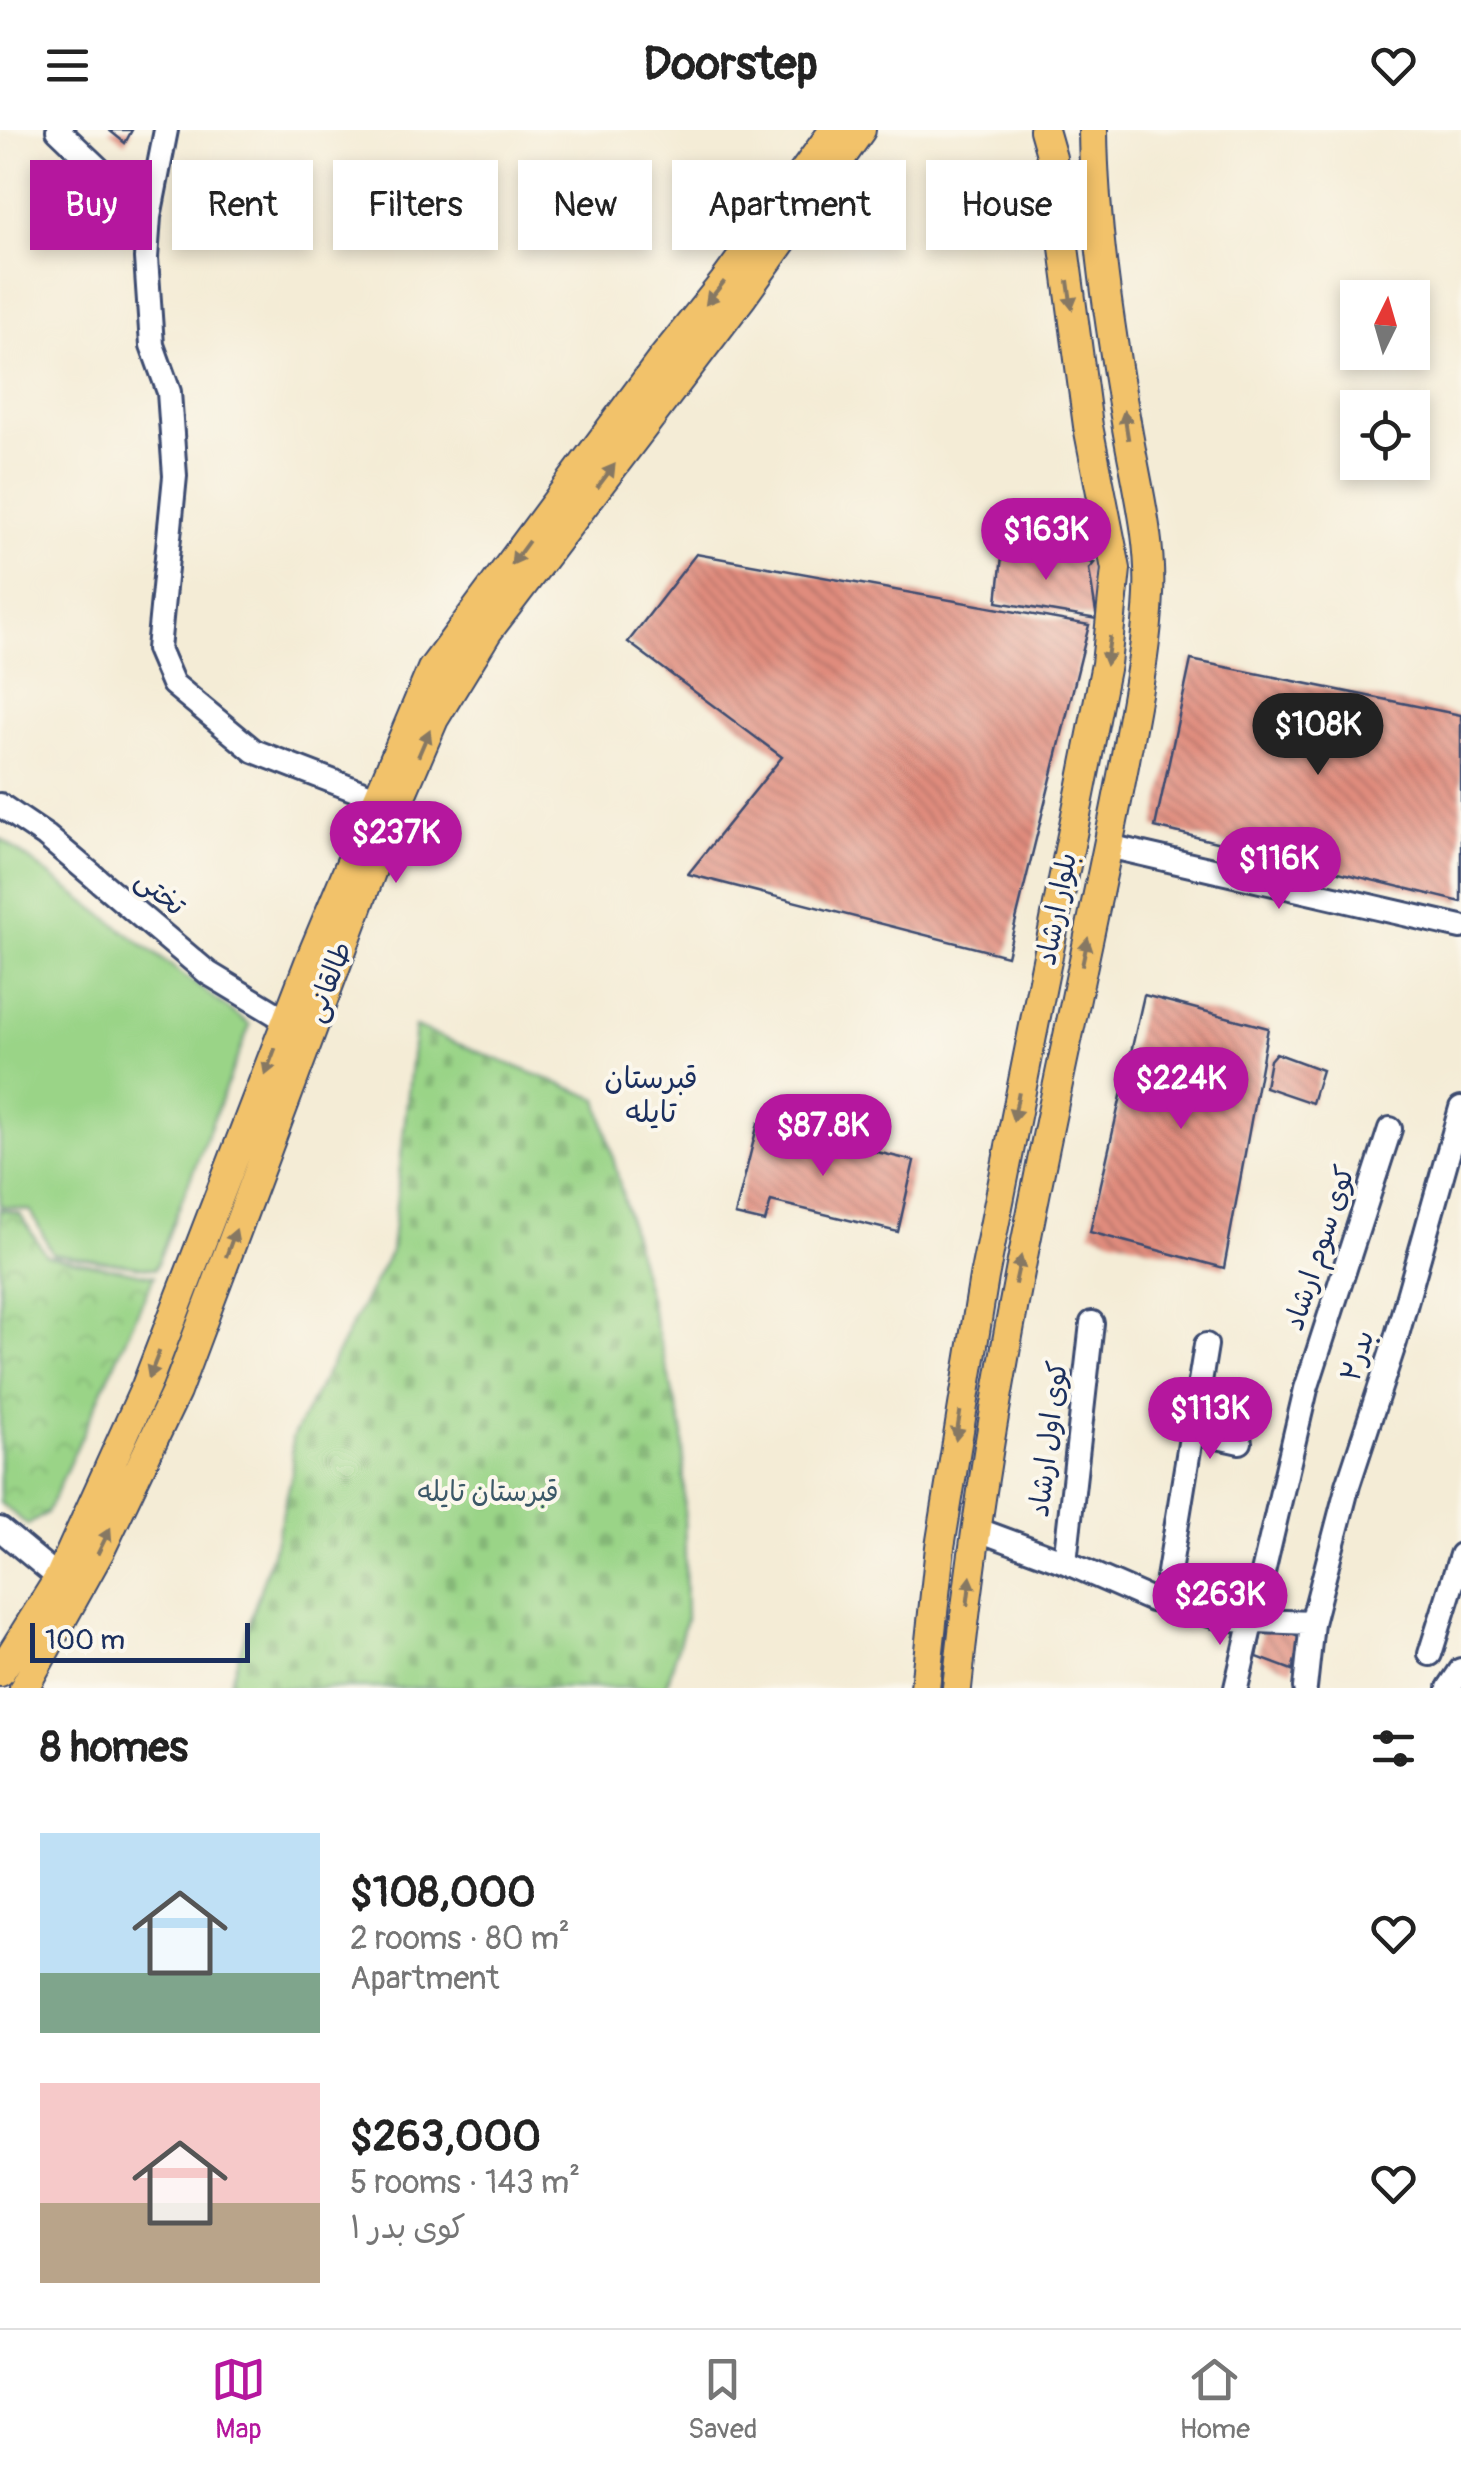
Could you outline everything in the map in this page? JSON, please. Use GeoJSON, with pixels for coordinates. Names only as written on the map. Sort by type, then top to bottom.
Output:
{"type":"FeatureCollection","features":[{"type":"Feature","properties":{"kind":"main road","name":"طالقانی"},"geometry":{"type":"LineString","coordinates":[[816,160],[834,130]]}},
{"type":"Feature","properties":{"kind":"main road","name":"طالقانی"},"geometry":{"type":"LineString","coordinates":[[836,160],[861,130]]}},
{"type":"Feature","properties":{"kind":"main road","name":"بلوار ارشاد"},"geometry":{"type":"LineString","coordinates":[[1044,130],[1050,160]]}},
{"type":"Feature","properties":{"kind":"main road","name":"بلوار ارشاد"},"geometry":{"type":"LineString","coordinates":[[956,1688],[976,1529],[1015,1284],[1108,846],[1142,667],[1150,592],[1146,536],[1125,419],[1094,178],[1093,130]]}},
{"type":"Feature","properties":{"kind":"main road"},"geometry":{"type":"LineString","coordinates":[[1087,179],[1094,178]]}},
{"type":"Feature","properties":{"kind":"main road","name":"طالقانی"},"geometry":{"type":"LineString","coordinates":[[299,1024],[376,798],[432,669],[761,250]]}},
{"type":"Feature","properties":{"kind":"main road","name":"طالقانی"},"geometry":{"type":"LineString","coordinates":[[20,1688],[69,1584],[146,1386],[299,1024],[434,720],[488,631],[762,250]]}},
{"type":"Feature","properties":{"kind":"main road","name":"بلوار ارشاد"},"geometry":{"type":"LineString","coordinates":[[925,1688],[959,1420],[1106,664],[1116,570],[1088,426],[1065,250]]}},
{"type":"Feature","properties":{"kind":"main road"},"geometry":{"type":"LineString","coordinates":[[1030,1040],[1065,1048]]}},
{"type":"Feature","properties":{"kind":"main road","name":"طالقانی"},"geometry":{"type":"LineString","coordinates":[[0,1672],[69,1584]]}},
{"type":"Feature","properties":{"kind":"main road"},"geometry":{"type":"LineString","coordinates":[[0,1672],[20,1688]]}},
{"type":"Feature","properties":{"kind":"street"},"geometry":{"type":"LineString","coordinates":[[58,130],[89,160]]}},
{"type":"Feature","properties":{"kind":"street"},"geometry":{"type":"LineString","coordinates":[[152,202],[166,130]]}},
{"type":"Feature","properties":{"kind":"street"},"geometry":{"type":"LineString","coordinates":[[147,250],[152,345],[172,409],[176,476],[158,649],[172,684],[254,751],[376,798]]}},
{"type":"Feature","properties":{"kind":"street","name":"تختی"},"geometry":{"type":"LineString","coordinates":[[0,805],[46,836],[208,974],[299,1024]]}},
{"type":"Feature","properties":{"kind":"street"},"geometry":{"type":"LineString","coordinates":[[1108,846],[1461,927]]}},
{"type":"Feature","properties":{"kind":"street","name":"بدر۲"},"geometry":{"type":"LineString","coordinates":[[1305,1688],[1312,1623],[1348,1485],[1395,1342],[1461,1108]]}},
{"type":"Feature","properties":{"kind":"street","name":"کوی سوم ارشاد"},"geometry":{"type":"LineString","coordinates":[[1236,1688],[1306,1389],[1390,1129]]}},
{"type":"Feature","properties":{"kind":"street","name":"کوی اول ارشاد"},"geometry":{"type":"LineString","coordinates":[[1065,1562],[1092,1323]]}},
{"type":"Feature","properties":{"kind":"street"},"geometry":{"type":"LineString","coordinates":[[1164,1603],[1206,1345]]}},
{"type":"Feature","properties":{"kind":"street"},"geometry":{"type":"LineString","coordinates":[[1190,1430],[1240,1442]]}},
{"type":"Feature","properties":{"kind":"street"},"geometry":{"type":"LineString","coordinates":[[976,1529],[1164,1603],[1229,1620],[1312,1623]]}},
{"type":"Feature","properties":{"kind":"street"},"geometry":{"type":"LineString","coordinates":[[0,1530],[69,1584]]}},
{"type":"Feature","properties":{"kind":"street"},"geometry":{"type":"LineString","coordinates":[[1430,1654],[1461,1555]]}},
{"type":"Feature","properties":{"kind":"street"},"geometry":{"type":"LineString","coordinates":[[1450,1688],[1461,1670]]}},
{"type":"Feature","properties":{"kind":"street"},"geometry":{"type":"LineString","coordinates":[[1450,1688],[1461,1681]]}},
{"type":"Feature","properties":{"kind":"green space"},"geometry":{"type":"Polygon","coordinates":[[[0,838],[250,1025],[155,1269],[52,1253],[31,1211],[0,1206],[0,838]]]}},
{"type":"Feature","properties":{"kind":"green space","name":"قبرستان تایله"},"geometry":{"type":"Polygon","coordinates":[[[415,1027],[598,1099],[683,1432],[686,1619],[666,1688],[228,1688],[275,1544],[292,1474],[292,1438],[391,1251],[415,1027]]]}},
{"type":"Feature","properties":{"kind":"green space"},"geometry":{"type":"Polygon","coordinates":[[[0,1209],[20,1214],[46,1255],[154,1276],[47,1513],[28,1525],[0,1503],[0,1209]]]}},
{"type":"Feature","properties":{"kind":"building"},"geometry":{"type":"Polygon","coordinates":[[[109,130],[132,130],[125,143],[109,130]]]}},
{"type":"Feature","properties":{"kind":"building"},"geometry":{"type":"Polygon","coordinates":[[[1003,547],[1094,563],[1089,569],[1097,619],[997,602],[1003,547]]]}},
{"type":"Feature","properties":{"kind":"building"},"geometry":{"type":"Polygon","coordinates":[[[696,554],[1089,625],[1007,956],[688,874],[782,757],[628,642],[696,554]]]}},
{"type":"Feature","properties":{"kind":"building"},"geometry":{"type":"Polygon","coordinates":[[[1191,660],[1461,715],[1461,902],[1155,827],[1191,660]]]}},
{"type":"Feature","properties":{"kind":"building"},"geometry":{"type":"Polygon","coordinates":[[[1144,995],[1268,1028],[1224,1268],[1090,1232],[1144,995]]]}},
{"type":"Feature","properties":{"kind":"building"},"geometry":{"type":"Polygon","coordinates":[[[1276,1053],[1322,1070],[1312,1103],[1265,1087],[1270,1060],[1276,1053]]]}},
{"type":"Feature","properties":{"kind":"building"},"geometry":{"type":"Polygon","coordinates":[[[758,1123],[914,1161],[898,1232],[771,1201],[765,1222],[735,1215],[758,1123]]]}},
{"type":"Feature","properties":{"kind":"building"},"geometry":{"type":"Polygon","coordinates":[[[1278,1628],[1301,1638],[1292,1670],[1257,1657],[1262,1629],[1278,1628]]]}},
{"type":"Feature","properties":{"kind":"district","name":"قبرستان تایله"},"geometry":{"type":"Point","coordinates":[651,1095]}}]}
